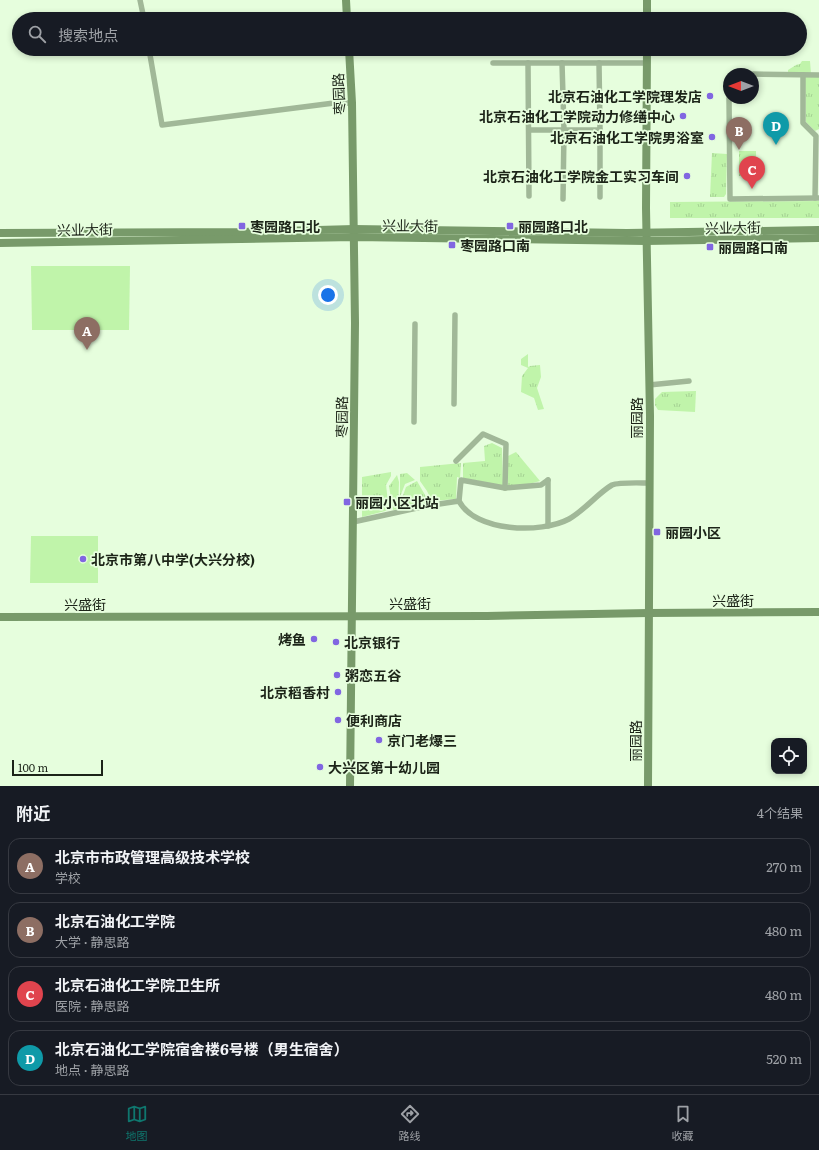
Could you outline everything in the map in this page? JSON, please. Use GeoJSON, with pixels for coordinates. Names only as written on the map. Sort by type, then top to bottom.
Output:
{"type":"FeatureCollection","features":[{"type":"Feature","properties":{"kind":"street"},"geometry":{"type":"LineString","coordinates":[[140,0],[143,12]]}},
{"type":"Feature","properties":{"kind":"street"},"geometry":{"type":"LineString","coordinates":[[346,0],[347,12]]}},
{"type":"Feature","properties":{"kind":"street"},"geometry":{"type":"LineString","coordinates":[[647,0],[647,12]]}},
{"type":"Feature","properties":{"kind":"street"},"geometry":{"type":"LineString","coordinates":[[150,56],[162,125],[352,102]]}},
{"type":"Feature","properties":{"kind":"street","name":"枣园路"},"geometry":{"type":"LineString","coordinates":[[349,56],[355,233],[350,786]]}},
{"type":"Feature","properties":{"kind":"street","name":"丽园路"},"geometry":{"type":"LineString","coordinates":[[647,56],[646,241],[649,385],[648,786]]}},
{"type":"Feature","properties":{"kind":"street"},"geometry":{"type":"LineString","coordinates":[[493,63],[647,63]]}},
{"type":"Feature","properties":{"kind":"street"},"geometry":{"type":"LineString","coordinates":[[528,63],[529,196]]}},
{"type":"Feature","properties":{"kind":"street"},"geometry":{"type":"LineString","coordinates":[[562,63],[564,130],[563,199]]}},
{"type":"Feature","properties":{"kind":"street"},"geometry":{"type":"LineString","coordinates":[[599,63],[600,197]]}},
{"type":"Feature","properties":{"kind":"street"},"geometry":{"type":"LineString","coordinates":[[759,74],[819,75]]}},
{"type":"Feature","properties":{"kind":"street"},"geometry":{"type":"LineString","coordinates":[[730,104],[730,198],[817,198],[816,136],[803,123],[803,75]]}},
{"type":"Feature","properties":{"kind":"street"},"geometry":{"type":"LineString","coordinates":[[529,130],[600,130]]}},
{"type":"Feature","properties":{"kind":"street","name":"兴业大街"},"geometry":{"type":"LineString","coordinates":[[0,233],[627,233],[819,230]]}},
{"type":"Feature","properties":{"kind":"street","name":"兴业大街"},"geometry":{"type":"LineString","coordinates":[[0,243],[355,233],[646,241],[819,238]]}},
{"type":"Feature","properties":{"kind":"street"},"geometry":{"type":"LineString","coordinates":[[454,404],[455,315]]}},
{"type":"Feature","properties":{"kind":"street"},"geometry":{"type":"LineString","coordinates":[[414,422],[415,324]]}},
{"type":"Feature","properties":{"kind":"street"},"geometry":{"type":"LineString","coordinates":[[649,385],[689,381]]}},
{"type":"Feature","properties":{"kind":"street"},"geometry":{"type":"LineString","coordinates":[[456,461],[483,434],[506,444],[505,488]]}},
{"type":"Feature","properties":{"kind":"street"},"geometry":{"type":"LineString","coordinates":[[548,526],[548,480],[541,485],[505,488],[461,480],[459,501],[463,509],[475,517],[498,526],[524,529],[548,526],[568,519],[588,506],[614,484],[649,483]]}},
{"type":"Feature","properties":{"kind":"street"},"geometry":{"type":"LineString","coordinates":[[353,522],[426,506],[459,501]]}},
{"type":"Feature","properties":{"kind":"street","name":"兴盛街"},"geometry":{"type":"LineString","coordinates":[[0,617],[487,616],[819,612]]}},
{"type":"Feature","properties":{"kind":"green space"},"geometry":{"type":"Polygon","coordinates":[[[802,61],[810,61],[811,74],[788,74],[788,70],[800,64],[802,61]]]}},
{"type":"Feature","properties":{"kind":"green space"},"geometry":{"type":"Polygon","coordinates":[[[805,77],[819,77],[819,129],[815,131],[806,122],[805,77]]]}},
{"type":"Feature","properties":{"kind":"green space"},"geometry":{"type":"Polygon","coordinates":[[[739,151],[756,151],[756,176],[739,176],[739,151]]]}},
{"type":"Feature","properties":{"kind":"green space"},"geometry":{"type":"Polygon","coordinates":[[[712,153],[727,154],[726,194],[724,197],[710,197],[712,153]]]}},
{"type":"Feature","properties":{"kind":"green space"},"geometry":{"type":"Polygon","coordinates":[[[819,201],[819,218],[670,218],[670,202],[819,201]]]}},
{"type":"Feature","properties":{"kind":"green space"},"geometry":{"type":"Polygon","coordinates":[[[31,266],[130,266],[129,330],[32,330],[31,266]]]}},
{"type":"Feature","properties":{"kind":"green space"},"geometry":{"type":"Polygon","coordinates":[[[528,354],[528,367],[540,365],[541,377],[537,388],[544,409],[538,410],[534,398],[521,392],[522,376],[528,368],[521,365],[521,359],[528,354]]]}},
{"type":"Feature","properties":{"kind":"green space"},"geometry":{"type":"Polygon","coordinates":[[[696,391],[695,412],[658,410],[655,405],[655,399],[662,392],[696,391]]]}},
{"type":"Feature","properties":{"kind":"green space"},"geometry":{"type":"Polygon","coordinates":[[[492,443],[502,448],[503,486],[463,478],[463,463],[485,461],[484,446],[492,443]]]}},
{"type":"Feature","properties":{"kind":"green space"},"geometry":{"type":"Polygon","coordinates":[[[516,452],[540,481],[529,484],[508,486],[508,456],[516,452]]]}},
{"type":"Feature","properties":{"kind":"green space"},"geometry":{"type":"Polygon","coordinates":[[[461,463],[460,478],[457,477],[456,499],[432,501],[420,481],[420,467],[461,463]]]}},
{"type":"Feature","properties":{"kind":"green space"},"geometry":{"type":"Polygon","coordinates":[[[391,472],[391,476],[386,485],[389,510],[362,517],[362,477],[391,472]]]}},
{"type":"Feature","properties":{"kind":"green space"},"geometry":{"type":"Polygon","coordinates":[[[407,473],[415,480],[405,484],[400,497],[400,474],[407,473]]]}},
{"type":"Feature","properties":{"kind":"green space"},"geometry":{"type":"Polygon","coordinates":[[[397,475],[399,482],[398,509],[393,510],[389,486],[397,475]]]}},
{"type":"Feature","properties":{"kind":"green space"},"geometry":{"type":"Polygon","coordinates":[[[417,481],[429,502],[401,509],[402,498],[406,487],[417,481]]]}},
{"type":"Feature","properties":{"kind":"green space"},"geometry":{"type":"Polygon","coordinates":[[[31,536],[98,536],[98,583],[30,583],[31,536]]]}},
{"type":"Feature","properties":{"kind":"place","name":"北京石油化工学院理发店"},"geometry":{"type":"Point","coordinates":[710,96]}},
{"type":"Feature","properties":{"kind":"place","name":"北京石油化工学院动力修缮中心"},"geometry":{"type":"Point","coordinates":[683,116]}},
{"type":"Feature","properties":{"kind":"place","name":"北京石油化工学院男浴室"},"geometry":{"type":"Point","coordinates":[712,137]}},
{"type":"Feature","properties":{"kind":"place","name":"北京石油化工学院宿舍楼6号楼（男生宿舍）"},"geometry":{"type":"Point","coordinates":[776,145]}},
{"type":"Feature","properties":{"kind":"place","name":"北京石油化工学院"},"geometry":{"type":"Point","coordinates":[739,150]}},
{"type":"Feature","properties":{"kind":"place","name":"北京石油化工学院金工实习车间"},"geometry":{"type":"Point","coordinates":[687,176]}},
{"type":"Feature","properties":{"kind":"place","name":"北京石油化工学院卫生所"},"geometry":{"type":"Point","coordinates":[752,189]}},
{"type":"Feature","properties":{"kind":"place","name":"枣园路口北"},"geometry":{"type":"Point","coordinates":[242,226]}},
{"type":"Feature","properties":{"kind":"place","name":"丽园路口北"},"geometry":{"type":"Point","coordinates":[510,226]}},
{"type":"Feature","properties":{"kind":"place","name":"枣园路口南"},"geometry":{"type":"Point","coordinates":[452,245]}},
{"type":"Feature","properties":{"kind":"place","name":"丽园路口南"},"geometry":{"type":"Point","coordinates":[710,247]}},
{"type":"Feature","properties":{"kind":"place","name":"北京市市政管理高级技术学校"},"geometry":{"type":"Point","coordinates":[87,350]}},
{"type":"Feature","properties":{"kind":"place","name":"丽园小区北站"},"geometry":{"type":"Point","coordinates":[347,502]}},
{"type":"Feature","properties":{"kind":"place","name":"丽园小区"},"geometry":{"type":"Point","coordinates":[657,532]}},
{"type":"Feature","properties":{"kind":"place","name":"北京市第八中学(大兴分校)"},"geometry":{"type":"Point","coordinates":[83,559]}},
{"type":"Feature","properties":{"kind":"place","name":"烤鱼"},"geometry":{"type":"Point","coordinates":[314,639]}},
{"type":"Feature","properties":{"kind":"place","name":"北京银行"},"geometry":{"type":"Point","coordinates":[336,642]}},
{"type":"Feature","properties":{"kind":"place","name":"粥恋五谷"},"geometry":{"type":"Point","coordinates":[337,675]}},
{"type":"Feature","properties":{"kind":"place","name":"北京稻香村"},"geometry":{"type":"Point","coordinates":[338,692]}},
{"type":"Feature","properties":{"kind":"place","name":"便利商店"},"geometry":{"type":"Point","coordinates":[338,720]}},
{"type":"Feature","properties":{"kind":"place","name":"京门老爆三"},"geometry":{"type":"Point","coordinates":[379,740]}},
{"type":"Feature","properties":{"kind":"place","name":"大兴区第十幼儿园"},"geometry":{"type":"Point","coordinates":[320,767]}}]}
